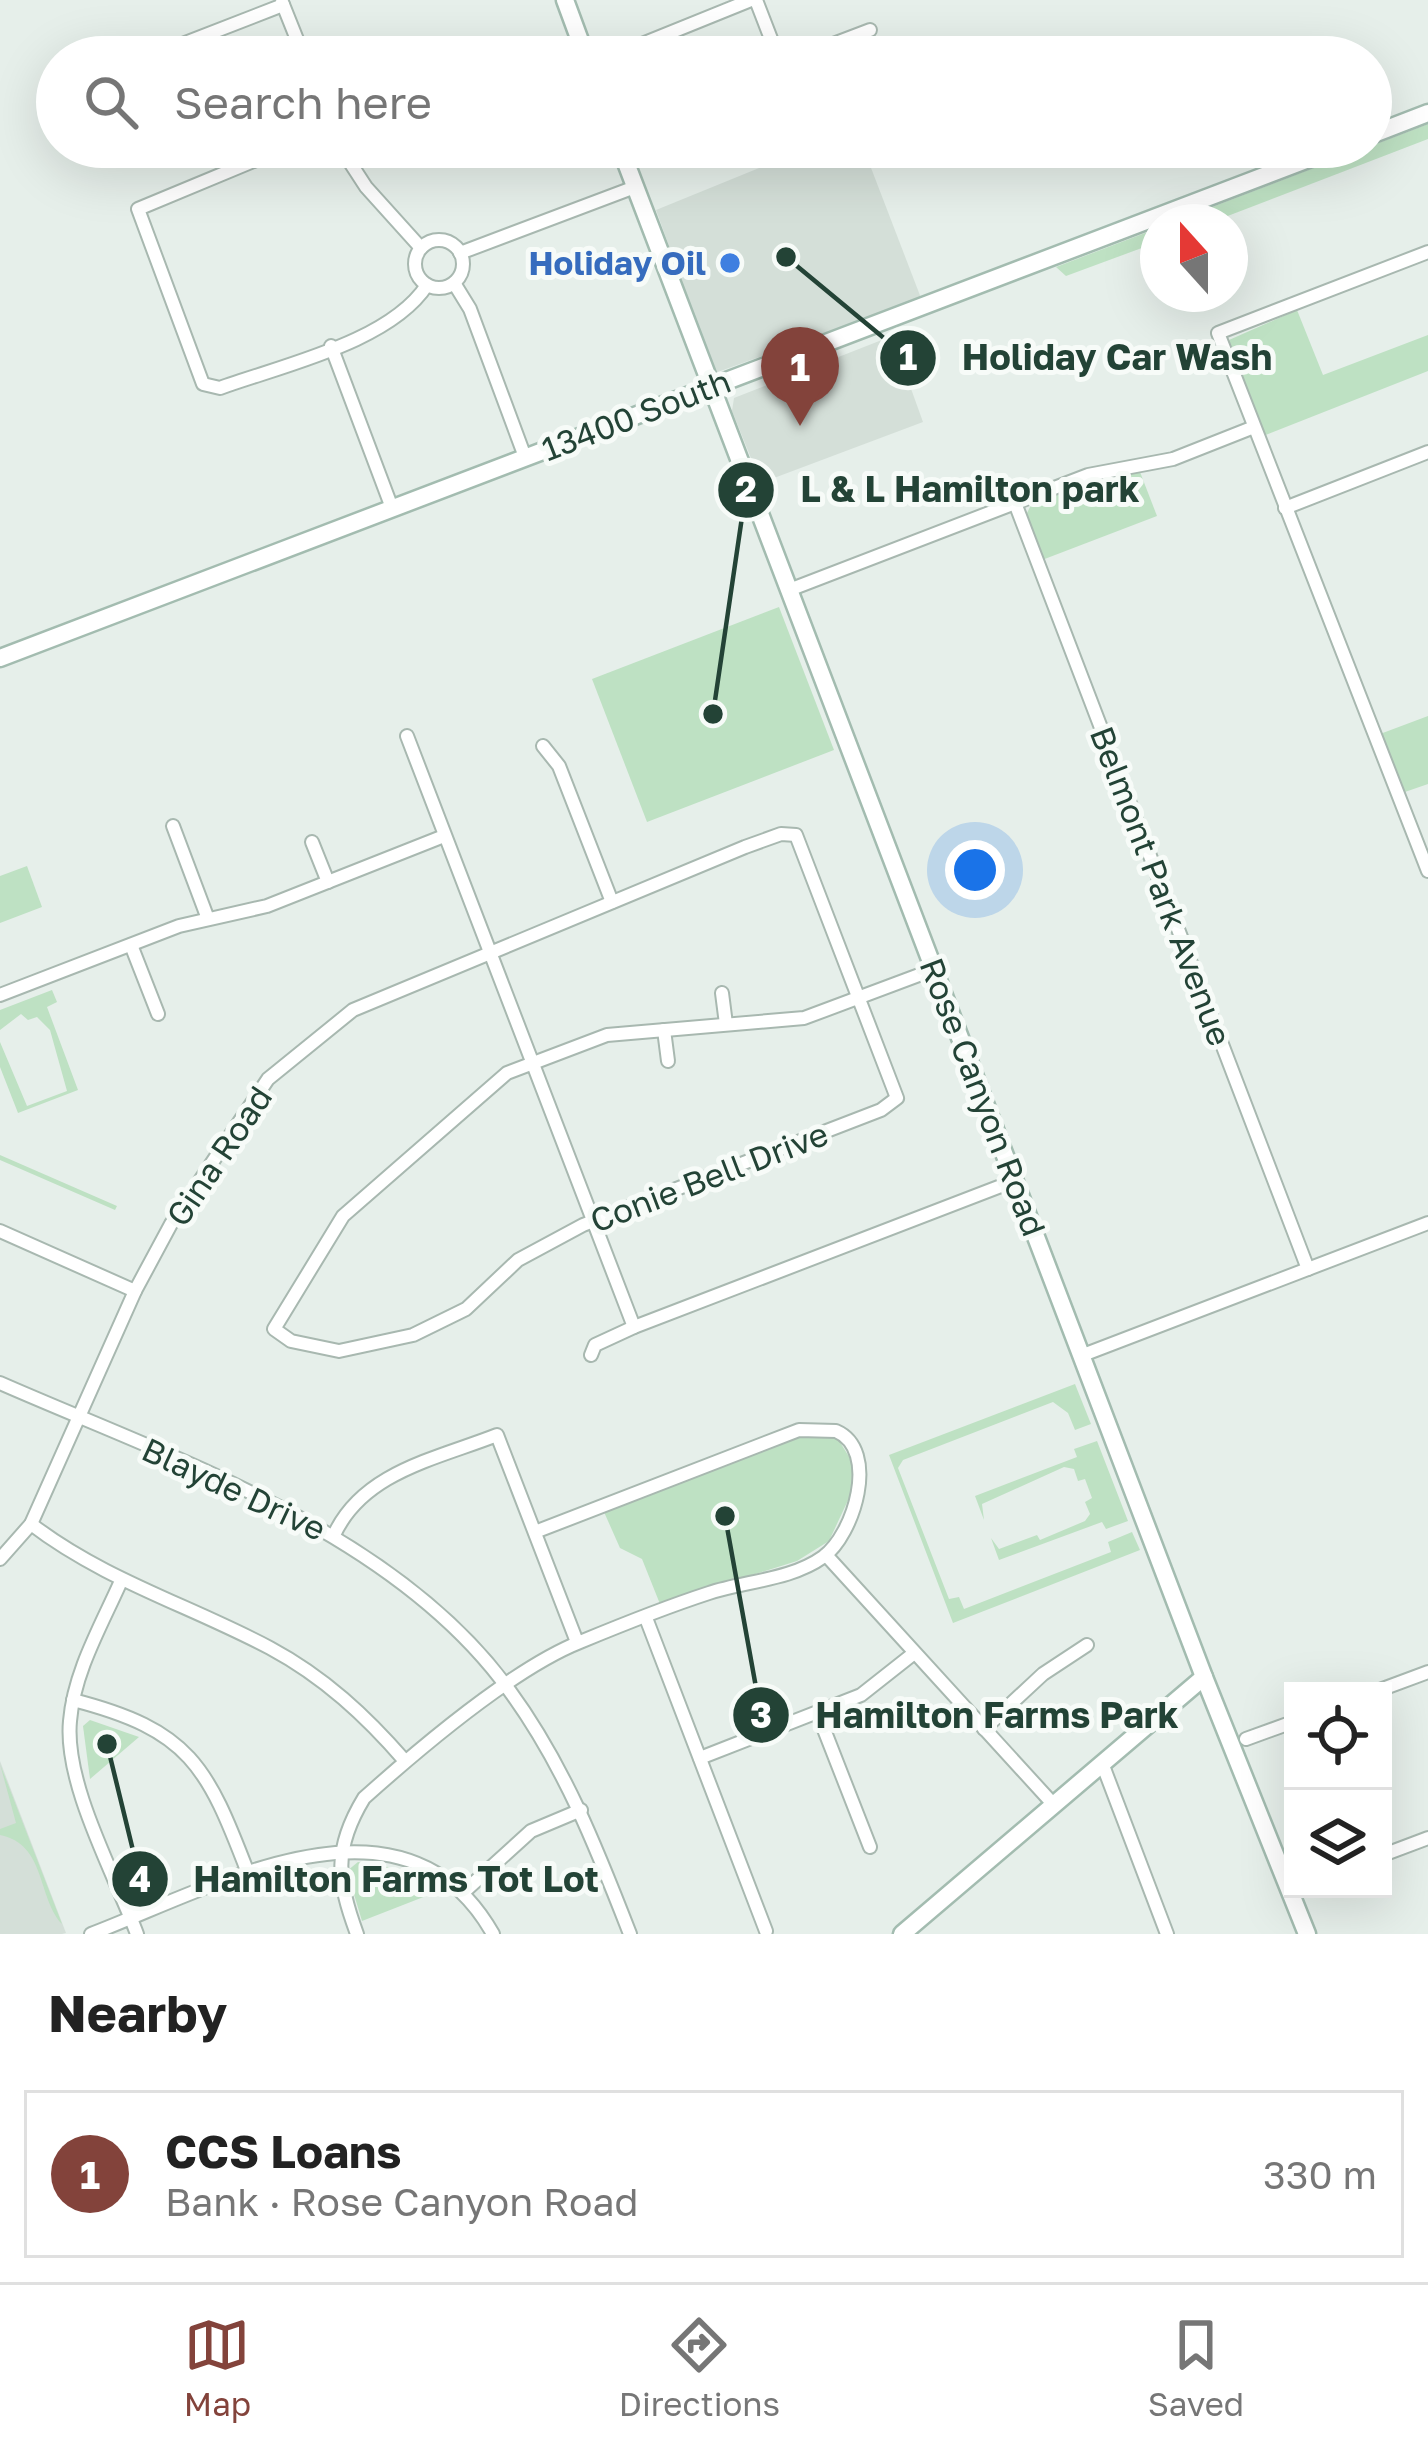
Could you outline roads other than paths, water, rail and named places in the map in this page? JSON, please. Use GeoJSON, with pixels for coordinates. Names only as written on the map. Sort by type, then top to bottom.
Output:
{"type":"FeatureCollection","features":[{"type":"Feature","properties":{"kind":"street"},"geometry":{"type":"LineString","coordinates":[[565,0],[578,36]]}},
{"type":"Feature","properties":{"kind":"street"},"geometry":{"type":"LineString","coordinates":[[663,36],[754,0],[769,36]]}},
{"type":"Feature","properties":{"kind":"street"},"geometry":{"type":"LineString","coordinates":[[200,36],[282,2],[296,36]]}},
{"type":"Feature","properties":{"kind":"street"},"geometry":{"type":"LineString","coordinates":[[853,36],[869,30]]}},
{"type":"Feature","properties":{"kind":"street"},"geometry":{"type":"LineString","coordinates":[[1392,127],[1428,113]]}},
{"type":"Feature","properties":{"kind":"street"},"geometry":{"type":"LineString","coordinates":[[237,168],[138,209],[198,376],[207,387],[220,388],[392,321],[427,285],[454,283]]}},
{"type":"Feature","properties":{"kind":"street"},"geometry":{"type":"LineString","coordinates":[[354,168],[422,248]]}},
{"type":"Feature","properties":{"kind":"street","name":"Rose Canyon Road"},"geometry":{"type":"LineString","coordinates":[[628,168],[1204,1677],[1284,1869]]}},
{"type":"Feature","properties":{"kind":"street","name":"13400 South"},"geometry":{"type":"LineString","coordinates":[[0,658],[1285,168]]}},
{"type":"Feature","properties":{"kind":"street"},"geometry":{"type":"LineString","coordinates":[[460,253],[635,187]]}},
{"type":"Feature","properties":{"kind":"street"},"geometry":{"type":"LineString","coordinates":[[422,248],[445,241],[460,253],[462,269],[454,283]]}},
{"type":"Feature","properties":{"kind":"street"},"geometry":{"type":"LineString","coordinates":[[422,248],[415,267],[427,285]]}},
{"type":"Feature","properties":{"kind":"street"},"geometry":{"type":"LineString","coordinates":[[1428,252],[1218,333],[1428,871]]}},
{"type":"Feature","properties":{"kind":"street"},"geometry":{"type":"LineString","coordinates":[[454,283],[466,301],[525,458]]}},
{"type":"Feature","properties":{"kind":"street"},"geometry":{"type":"LineString","coordinates":[[332,346],[392,508]]}},
{"type":"Feature","properties":{"kind":"street"},"geometry":{"type":"LineString","coordinates":[[789,590],[1088,475],[1182,456],[1254,427]]}},
{"type":"Feature","properties":{"kind":"street"},"geometry":{"type":"LineString","coordinates":[[1286,508],[1428,452]]}},
{"type":"Feature","properties":{"kind":"street","name":"Belmont Park Avenue"},"geometry":{"type":"LineString","coordinates":[[1015,503],[1308,1269]]}},
{"type":"Feature","properties":{"kind":"street"},"geometry":{"type":"LineString","coordinates":[[407,736],[634,1327]]}},
{"type":"Feature","properties":{"kind":"street"},"geometry":{"type":"LineString","coordinates":[[543,746],[559,766],[611,902]]}},
{"type":"Feature","properties":{"kind":"street"},"geometry":{"type":"LineString","coordinates":[[173,826],[208,919]]}},
{"type":"Feature","properties":{"kind":"street","name":"Gina Road"},"geometry":{"type":"LineString","coordinates":[[0,1559],[31,1525],[135,1291],[196,1183],[268,1079],[353,1010],[781,834],[796,836]]}},
{"type":"Feature","properties":{"kind":"street"},"geometry":{"type":"LineString","coordinates":[[0,995],[208,919],[255,910],[444,836]]}},
{"type":"Feature","properties":{"kind":"street","name":"Conie Bell Drive"},"geometry":{"type":"LineString","coordinates":[[531,1062],[507,1072],[343,1216],[274,1329],[291,1341],[339,1351],[413,1335],[466,1309],[532,1250],[592,1221],[881,1110],[897,1098],[796,836]]}},
{"type":"Feature","properties":{"kind":"street"},"geometry":{"type":"LineString","coordinates":[[312,842],[328,882]]}},
{"type":"Feature","properties":{"kind":"street"},"geometry":{"type":"LineString","coordinates":[[131,945],[158,1013]]}},
{"type":"Feature","properties":{"kind":"street"},"geometry":{"type":"LineString","coordinates":[[531,1062],[607,1034],[804,1018],[935,969]]}},
{"type":"Feature","properties":{"kind":"street"},"geometry":{"type":"LineString","coordinates":[[722,993],[726,1024]]}},
{"type":"Feature","properties":{"kind":"street"},"geometry":{"type":"LineString","coordinates":[[664,1030],[668,1061]]}},
{"type":"Feature","properties":{"kind":"street"},"geometry":{"type":"LineString","coordinates":[[591,1355],[595,1345],[634,1327],[1014,1181]]}},
{"type":"Feature","properties":{"kind":"street"},"geometry":{"type":"LineString","coordinates":[[1083,1355],[1428,1223]]}},
{"type":"Feature","properties":{"kind":"street"},"geometry":{"type":"LineString","coordinates":[[0,1232],[135,1291]]}},
{"type":"Feature","properties":{"kind":"street","name":"Blayde Drive"},"geometry":{"type":"LineString","coordinates":[[0,1383],[334,1535],[446,1623],[507,1687],[581,1810],[630,1934]]}},
{"type":"Feature","properties":{"kind":"street"},"geometry":{"type":"LineString","coordinates":[[357,1934],[341,1892],[338,1851],[364,1798],[405,1761],[578,1642],[826,1556],[851,1517],[859,1462],[855,1447],[836,1431],[799,1430],[535,1532]]}},
{"type":"Feature","properties":{"kind":"street"},"geometry":{"type":"LineString","coordinates":[[334,1535],[346,1508],[368,1486],[497,1435],[578,1642]]}},
{"type":"Feature","properties":{"kind":"street"},"geometry":{"type":"LineString","coordinates":[[31,1525],[74,1558],[270,1648],[365,1715],[405,1761]]}},
{"type":"Feature","properties":{"kind":"street"},"geometry":{"type":"LineString","coordinates":[[826,1556],[1054,1804]]}},
{"type":"Feature","properties":{"kind":"street"},"geometry":{"type":"LineString","coordinates":[[121,1581],[74,1700],[72,1757],[137,1934]]}},
{"type":"Feature","properties":{"kind":"street"},"geometry":{"type":"LineString","coordinates":[[646,1618],[766,1931]]}},
{"type":"Feature","properties":{"kind":"street"},"geometry":{"type":"LineString","coordinates":[[984,1729],[1043,1674],[1087,1645]]}},
{"type":"Feature","properties":{"kind":"street"},"geometry":{"type":"LineString","coordinates":[[700,1758],[861,1695],[914,1654]]}},
{"type":"Feature","properties":{"kind":"street"},"geometry":{"type":"LineString","coordinates":[[1392,1685],[1428,1672]]}},
{"type":"Feature","properties":{"kind":"street"},"geometry":{"type":"LineString","coordinates":[[902,1934],[1204,1677]]}},
{"type":"Feature","properties":{"kind":"street"},"geometry":{"type":"LineString","coordinates":[[74,1700],[117,1711],[161,1732],[200,1765],[248,1873]]}},
{"type":"Feature","properties":{"kind":"street"},"geometry":{"type":"LineString","coordinates":[[818,1714],[870,1846]]}},
{"type":"Feature","properties":{"kind":"street"},"geometry":{"type":"LineString","coordinates":[[1246,1739],[1284,1725]]}},
{"type":"Feature","properties":{"kind":"street"},"geometry":{"type":"LineString","coordinates":[[1102,1763],[1168,1934]]}},
{"type":"Feature","properties":{"kind":"street"},"geometry":{"type":"LineString","coordinates":[[466,1890],[530,1832],[581,1810]]}},
{"type":"Feature","properties":{"kind":"street"},"geometry":{"type":"LineString","coordinates":[[1392,1852],[1428,1838]]}},
{"type":"Feature","properties":{"kind":"street"},"geometry":{"type":"LineString","coordinates":[[91,1934],[297,1855],[338,1851],[394,1856],[466,1890],[493,1934]]}},
{"type":"Feature","properties":{"kind":"street","name":"Rose Canyon Road"},"geometry":{"type":"LineString","coordinates":[[1295,1898],[1307,1934]]}},
{"type":"Feature","properties":{"kind":"place","name":"Holiday Car Wash"},"geometry":{"type":"Point","coordinates":[786,257]}},
{"type":"Feature","properties":{"kind":"place","name":"Holiday Oil"},"geometry":{"type":"Point","coordinates":[730,263]}},
{"type":"Feature","properties":{"kind":"place","name":"CCS Loans"},"geometry":{"type":"Point","coordinates":[800,426]}},
{"type":"Feature","properties":{"kind":"place","name":"L & L Hamilton park"},"geometry":{"type":"Point","coordinates":[713,714]}},
{"type":"Feature","properties":{"kind":"place","name":"Hamilton Farms Park"},"geometry":{"type":"Point","coordinates":[725,1516]}},
{"type":"Feature","properties":{"kind":"place","name":"Hamilton Farms Tot Lot"},"geometry":{"type":"Point","coordinates":[107,1744]}}]}
